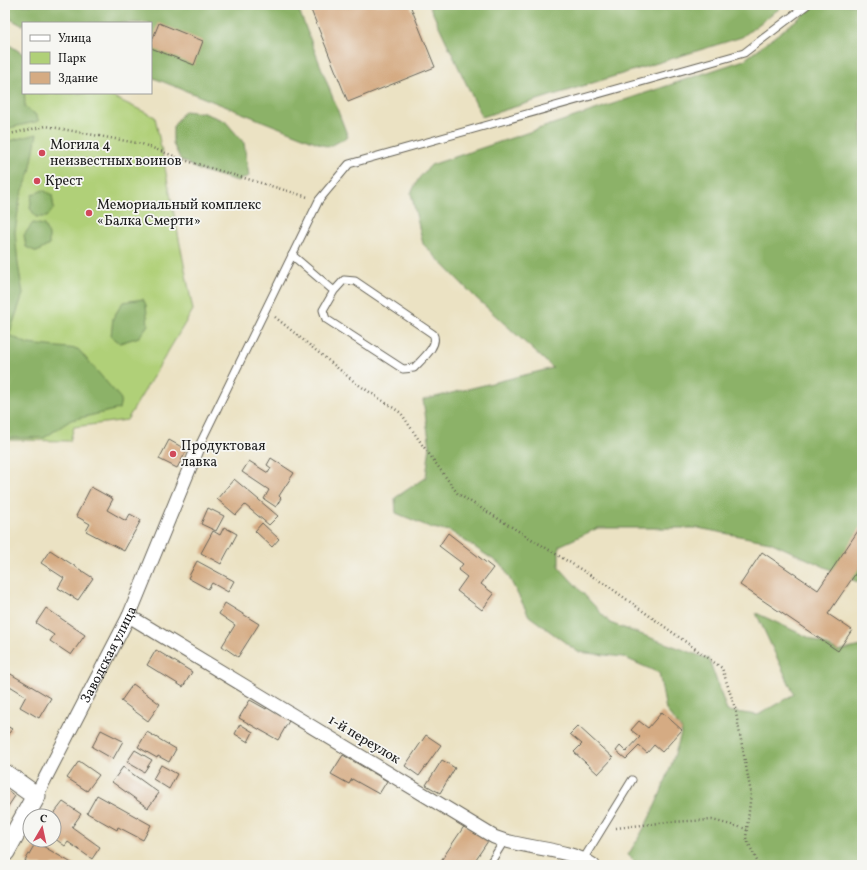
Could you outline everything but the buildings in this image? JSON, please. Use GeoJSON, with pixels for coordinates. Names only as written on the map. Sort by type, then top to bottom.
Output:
{"type":"FeatureCollection","features":[{"type":"Feature","properties":{"kind":"street","name":"Заводская улица"},"geometry":{"type":"LineString","coordinates":[[5,852],[36,796],[129,616],[197,450]]}},
{"type":"Feature","properties":{"kind":"street","name":"1-й переулок"},"geometry":{"type":"LineString","coordinates":[[129,616],[494,837],[504,841],[588,862]]}},
{"type":"Feature","properties":{"kind":"street"},"geometry":{"type":"LineString","coordinates":[[5,774],[36,796]]}},
{"type":"Feature","properties":{"kind":"lane"},"geometry":{"type":"LineString","coordinates":[[197,450],[319,200],[349,164],[744,53],[807,5]]}},
{"type":"Feature","properties":{"kind":"lane"},"geometry":{"type":"LineString","coordinates":[[292,254],[334,291]]}},
{"type":"Feature","properties":{"kind":"lane"},"geometry":{"type":"LineString","coordinates":[[344,280],[355,281],[433,334],[435,343],[414,368],[404,369],[326,319],[323,310],[334,291],[344,280]]}},
{"type":"Feature","properties":{"kind":"lane"},"geometry":{"type":"LineString","coordinates":[[588,862],[602,830],[632,780]]}},
{"type":"Feature","properties":{"kind":"lane"},"geometry":{"type":"LineString","coordinates":[[489,865],[504,841]]}},
{"type":"Feature","properties":{"kind":"path"},"geometry":{"type":"LineString","coordinates":[[5,135],[46,126],[142,144],[187,161],[319,200]]}},
{"type":"Feature","properties":{"kind":"path"},"geometry":{"type":"LineString","coordinates":[[266,309],[356,383],[402,413],[421,443],[458,494],[608,586],[722,668],[735,708],[751,792],[746,838],[759,865]]}},
{"type":"Feature","properties":{"kind":"path"},"geometry":{"type":"LineString","coordinates":[[602,830],[668,822],[712,820],[747,829]]}},
{"type":"Feature","properties":{"kind":"green space"},"geometry":{"type":"Polygon","coordinates":[[[5,5],[297,5],[348,137],[328,147],[152,77],[152,22],[22,22],[22,25],[5,16],[5,5]]]}},
{"type":"Feature","properties":{"kind":"green space"},"geometry":{"type":"Polygon","coordinates":[[[429,5],[784,5],[742,37],[482,117],[429,5]]]}},
{"type":"Feature","properties":{"kind":"green space"},"geometry":{"type":"Polygon","coordinates":[[[816,5],[862,5],[862,584],[770,542],[698,528],[598,528],[559,546],[559,567],[610,623],[709,659],[727,711],[758,715],[794,694],[756,613],[838,651],[862,646],[862,865],[638,865],[628,855],[645,826],[660,795],[682,730],[666,710],[659,673],[623,657],[578,652],[529,616],[503,566],[450,531],[432,528],[396,513],[395,498],[426,477],[430,446],[423,400],[553,368],[474,296],[423,244],[411,193],[419,178],[431,165],[744,60],[816,5]]]}},
{"type":"Feature","properties":{"kind":"green space"},"geometry":{"type":"Polygon","coordinates":[[[5,42],[22,53],[22,94],[25,94],[25,107],[35,114],[39,121],[5,129],[5,42]]]}},
{"type":"Feature","properties":{"kind":"green space","name":"Мемориальный комплекс «Балка Смерти»"},"geometry":{"type":"Polygon","coordinates":[[[5,44],[22,53],[22,94],[107,94],[155,117],[193,310],[127,420],[74,427],[70,441],[5,440],[5,44]]]}},
{"type":"Feature","properties":{"kind":"green space"},"geometry":{"type":"Polygon","coordinates":[[[184,111],[204,113],[225,121],[244,143],[249,176],[238,181],[199,170],[181,160],[173,144],[173,127],[184,111]]]}},
{"type":"Feature","properties":{"kind":"green space"},"geometry":{"type":"Polygon","coordinates":[[[37,134],[30,172],[20,198],[15,232],[23,294],[9,335],[28,344],[78,349],[121,399],[119,409],[71,420],[44,438],[5,438],[5,142],[37,134]]]}},
{"type":"Feature","properties":{"kind":"green space"},"geometry":{"type":"Polygon","coordinates":[[[43,190],[52,195],[54,208],[47,217],[36,217],[30,208],[32,195],[43,190]]]}},
{"type":"Feature","properties":{"kind":"green space"},"geometry":{"type":"Polygon","coordinates":[[[33,223],[44,225],[49,235],[49,245],[37,252],[26,247],[24,235],[33,223]]]}},
{"type":"Feature","properties":{"kind":"green space"},"geometry":{"type":"Polygon","coordinates":[[[143,299],[146,305],[148,325],[139,337],[120,343],[111,336],[113,318],[123,302],[143,299]]]}},
{"type":"Feature","properties":{"kind":"place","name":"Могила 4 неизвестных воинов"},"geometry":{"type":"Point","coordinates":[42,153]}},
{"type":"Feature","properties":{"kind":"place","name":"Крест"},"geometry":{"type":"Point","coordinates":[37,181]}},
{"type":"Feature","properties":{"kind":"place","name":"Мемориальный комплекс «Балка Смерти»"},"geometry":{"type":"Point","coordinates":[89,213]}},
{"type":"Feature","properties":{"kind":"place","name":"Продуктовая лавка"},"geometry":{"type":"Point","coordinates":[173,454]}}]}
